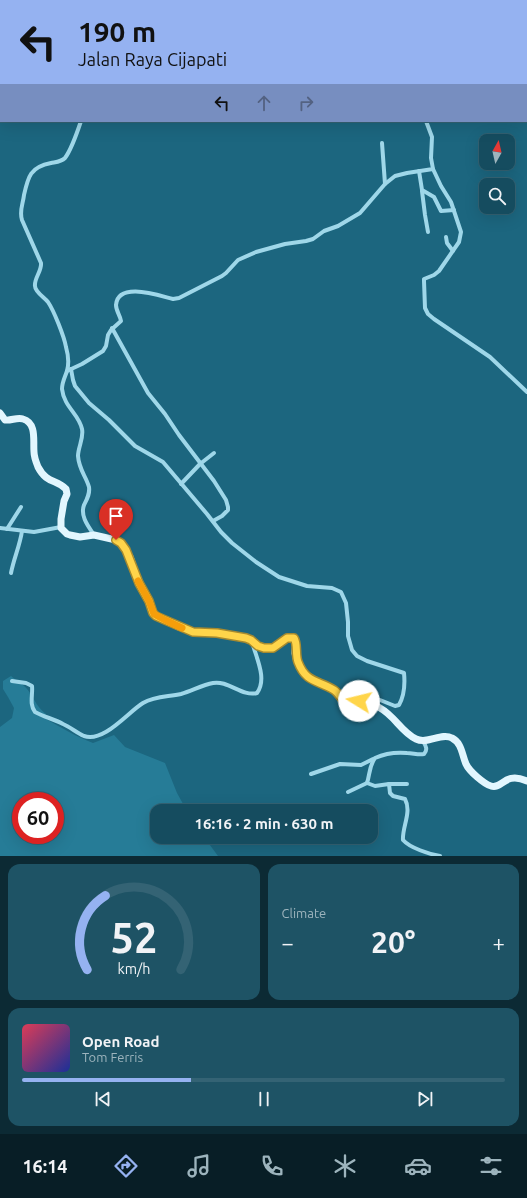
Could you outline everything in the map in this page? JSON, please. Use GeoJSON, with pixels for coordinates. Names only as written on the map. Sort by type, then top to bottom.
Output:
{"type":"FeatureCollection","features":[{"type":"Feature","properties":{"kind":"main road"},"geometry":{"type":"LineString","coordinates":[[0,414],[5,420],[20,418],[28,422],[33,433],[34,454],[38,466],[45,477],[66,489],[67,494],[63,504],[60,527],[64,532],[70,535],[94,535],[116,540],[121,543],[130,557],[139,583],[149,601],[152,611],[156,616],[193,632],[223,634],[251,640],[261,648],[268,649],[276,646],[287,638],[294,638],[296,642],[296,656],[298,664],[304,673],[310,679],[334,690],[347,703],[363,701],[370,703],[388,713],[408,735],[416,739],[423,741],[445,736],[452,738],[459,746],[468,768],[492,787],[497,787],[506,780],[513,778],[527,781]]}},
{"type":"Feature","properties":{"kind":"street"},"geometry":{"type":"LineString","coordinates":[[81,122],[65,157],[60,161],[40,166],[30,174],[21,212],[22,220],[42,263],[35,287],[50,306],[64,338],[69,370],[75,386],[89,404],[109,420],[135,446],[163,462],[221,532],[256,562],[279,577],[307,586],[332,588],[338,590],[342,594],[346,603],[348,636],[352,650],[357,656],[367,661],[404,673],[402,698],[399,705],[395,706],[380,700],[370,703]]}},
{"type":"Feature","properties":{"kind":"street"},"geometry":{"type":"LineString","coordinates":[[426,122],[432,137],[433,169],[451,202],[461,232],[459,242],[439,271],[424,279],[427,311],[434,319],[490,357],[527,392]]}},
{"type":"Feature","properties":{"kind":"street"},"geometry":{"type":"LineString","coordinates":[[382,143],[385,184]]}},
{"type":"Feature","properties":{"kind":"street"},"geometry":{"type":"LineString","coordinates":[[94,535],[86,523],[83,515],[84,506],[89,493],[89,486],[79,463],[78,449],[82,436],[82,428],[66,403],[63,390],[63,380],[69,370],[105,349],[108,335],[112,328],[121,321],[116,308],[118,299],[125,293],[136,292],[173,299],[179,298],[222,276],[243,257],[269,248],[313,239],[324,231],[338,226],[360,213],[385,184],[395,176],[433,169]]}},
{"type":"Feature","properties":{"kind":"street"},"geometry":{"type":"LineString","coordinates":[[419,171],[428,232]]}},
{"type":"Feature","properties":{"kind":"street"},"geometry":{"type":"LineString","coordinates":[[422,190],[434,198],[441,211],[454,210]]}},
{"type":"Feature","properties":{"kind":"street"},"geometry":{"type":"LineString","coordinates":[[446,238],[447,243],[453,251]]}},
{"type":"Feature","properties":{"kind":"street"},"geometry":{"type":"LineString","coordinates":[[112,328],[148,393],[222,492],[228,507],[226,513],[213,521]]}},
{"type":"Feature","properties":{"kind":"street"},"geometry":{"type":"LineString","coordinates":[[181,484],[200,464],[214,453]]}},
{"type":"Feature","properties":{"kind":"street"},"geometry":{"type":"LineString","coordinates":[[7,529],[20,507]]}},
{"type":"Feature","properties":{"kind":"street"},"geometry":{"type":"LineString","coordinates":[[0,528],[34,532],[60,527]]}},
{"type":"Feature","properties":{"kind":"street"},"geometry":{"type":"LineString","coordinates":[[10,573],[20,544],[22,531]]}},
{"type":"Feature","properties":{"kind":"street"},"geometry":{"type":"LineString","coordinates":[[12,680],[32,686],[32,703],[35,712],[63,724],[84,736],[94,737],[109,730],[138,706],[157,698],[180,694],[215,683],[250,694],[257,693],[260,683],[260,670],[251,640]]}},
{"type":"Feature","properties":{"kind":"street"},"geometry":{"type":"LineString","coordinates":[[311,774],[340,764],[361,765],[375,758],[388,754],[424,754],[426,752],[426,748],[423,741]]}},
{"type":"Feature","properties":{"kind":"street"},"geometry":{"type":"LineString","coordinates":[[367,783],[370,766],[375,758]]}},
{"type":"Feature","properties":{"kind":"street"},"geometry":{"type":"LineString","coordinates":[[348,792],[367,783],[375,786],[407,784]]}},
{"type":"Feature","properties":{"kind":"street"},"geometry":{"type":"LineString","coordinates":[[389,784],[390,793],[393,796],[405,798],[407,819],[403,840],[408,845],[430,854],[440,856]]}},
{"type":"Feature","properties":{"kind":"shaded area"},"geometry":{"type":"Polygon","coordinates":[[[11,676],[28,690],[39,707],[46,714],[46,719],[93,743],[114,735],[125,747],[165,763],[183,804],[150,804],[150,844],[209,844],[218,856],[0,856],[0,727],[12,718],[14,708],[3,689],[3,681],[11,676]]]}},
{"type":"Feature","properties":{"kind":"slow traffic"},"geometry":{"type":"LineString","coordinates":[[138,581],[154,614],[182,628]]}},
{"type":"Feature","properties":{"kind":"route"},"geometry":{"type":"LineString","coordinates":[[116,540],[121,543],[130,557],[139,583],[149,601],[152,611],[156,616],[193,632],[213,633],[249,639],[261,648],[273,648],[289,637],[294,638],[296,642],[295,650],[298,664],[310,679],[334,690],[347,703],[359,701]]}}]}
